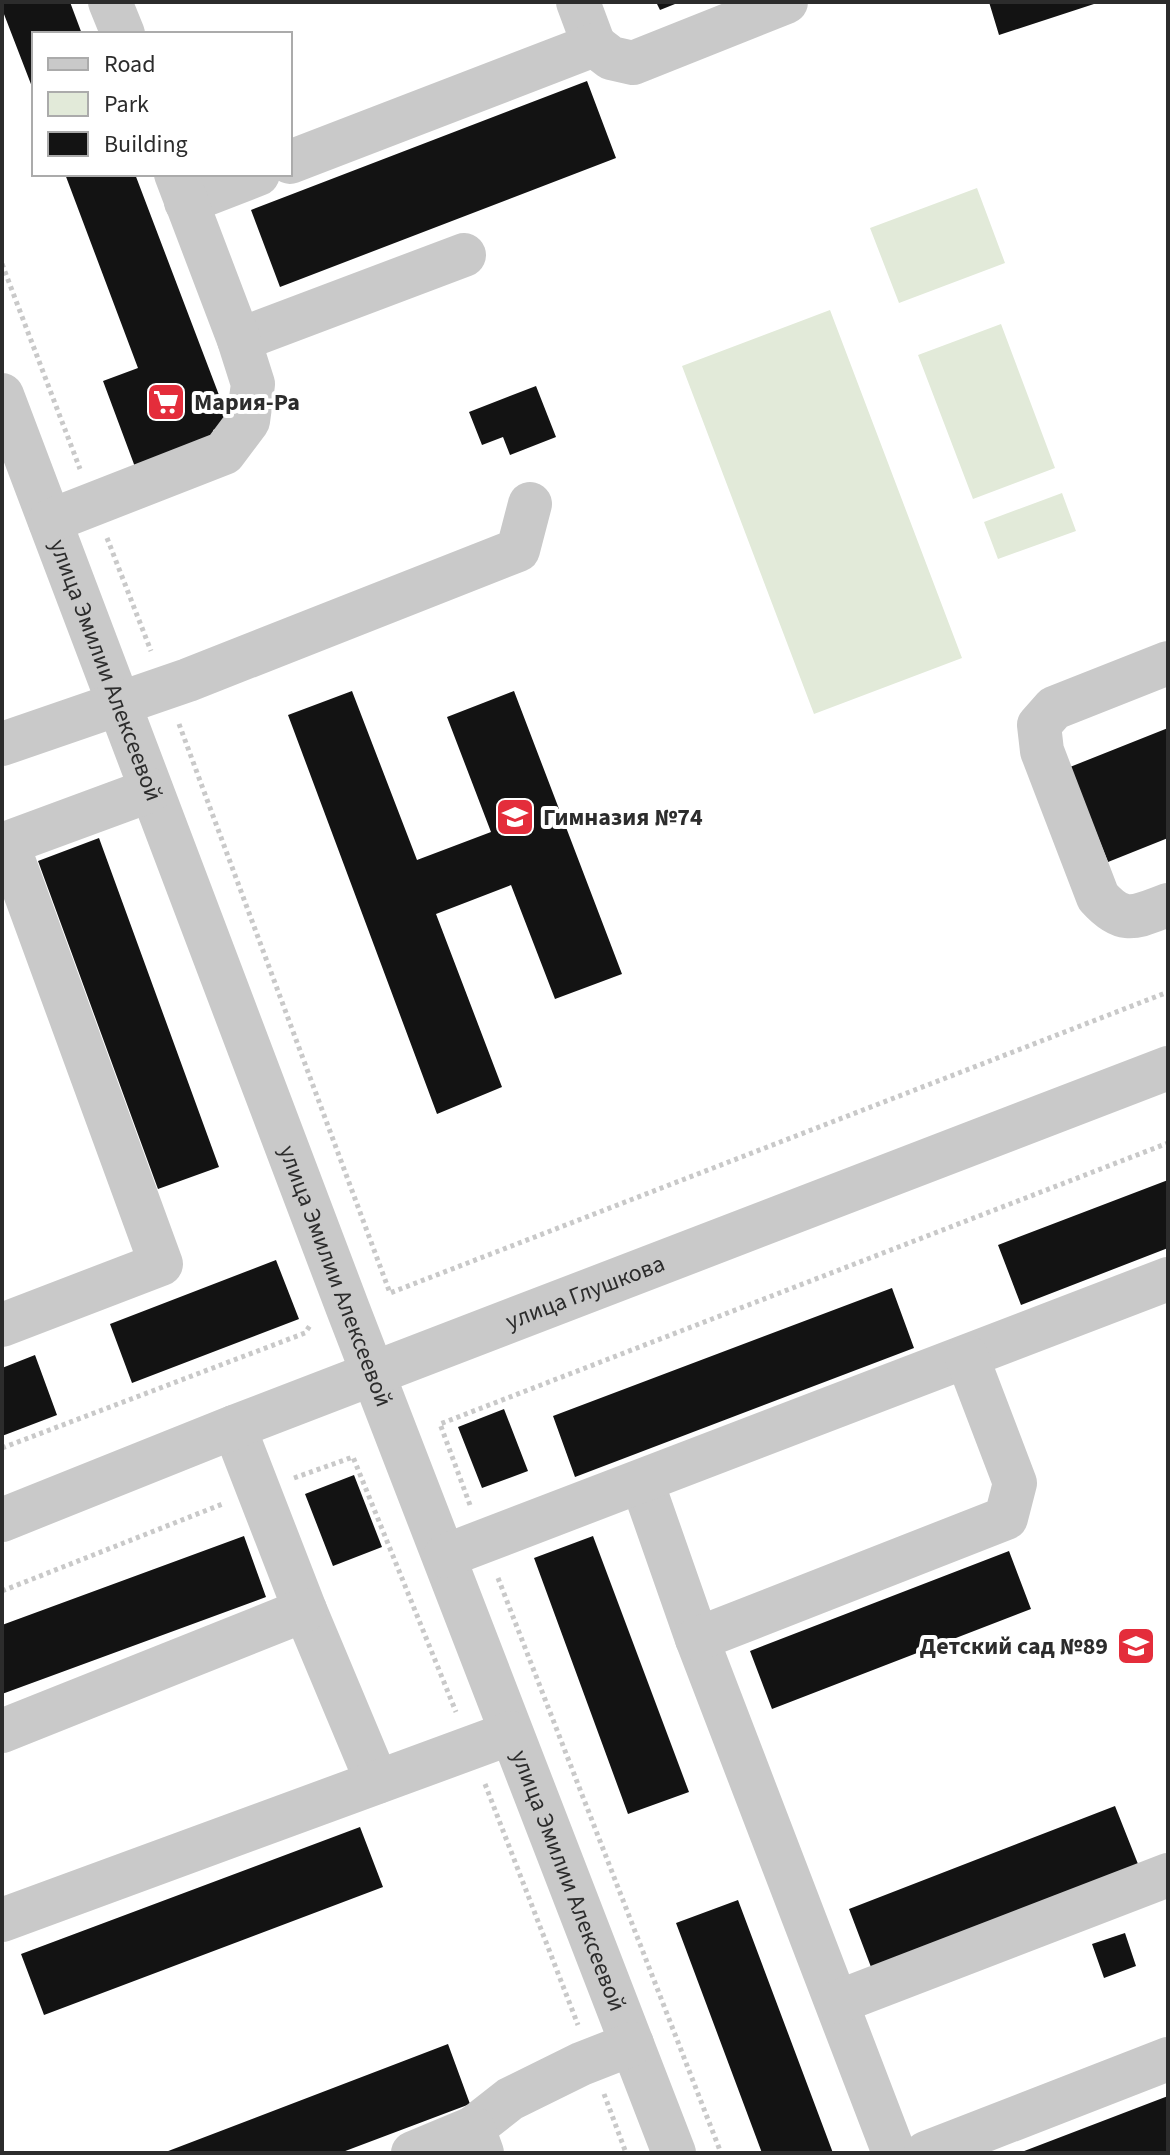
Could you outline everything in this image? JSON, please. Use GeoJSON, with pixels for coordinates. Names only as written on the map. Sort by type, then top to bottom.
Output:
{"type":"FeatureCollection","features":[{"type":"Feature","properties":{"kind":"street"},"geometry":{"type":"LineString","coordinates":[[110,2],[122,32]]}},
{"type":"Feature","properties":{"kind":"street"},"geometry":{"type":"LineString","coordinates":[[578,2],[594,45],[611,58],[633,63],[786,2]]}},
{"type":"Feature","properties":{"kind":"street"},"geometry":{"type":"LineString","coordinates":[[292,161],[594,45]]}},
{"type":"Feature","properties":{"kind":"street"},"geometry":{"type":"LineString","coordinates":[[50,521],[224,453],[248,421],[253,384],[181,188],[247,176]]}},
{"type":"Feature","properties":{"kind":"street"},"geometry":{"type":"LineString","coordinates":[[239,340],[464,255]]}},
{"type":"Feature","properties":{"kind":"street","name":"улица Эмилии Алексеевой"},"geometry":{"type":"LineString","coordinates":[[2,395],[373,1374],[464,1548],[511,1733],[674,2153]]}},
{"type":"Feature","properties":{"kind":"street"},"geometry":{"type":"LineString","coordinates":[[10,730],[120,705],[166,689],[518,550],[530,504]]}},
{"type":"Feature","properties":{"kind":"street"},"geometry":{"type":"LineString","coordinates":[[1168,663],[1054,708],[1039,725],[1042,751],[1098,897],[1113,914],[1135,917],[1168,905]]}},
{"type":"Feature","properties":{"kind":"street"},"geometry":{"type":"LineString","coordinates":[[2,1325],[161,1264],[7,843],[151,790]]}},
{"type":"Feature","properties":{"kind":"street","name":"улица Глушкова"},"geometry":{"type":"LineString","coordinates":[[2,1520],[234,1427],[1168,1068]]}},
{"type":"Feature","properties":{"kind":"street"},"geometry":{"type":"LineString","coordinates":[[464,1548],[1168,1279]]}},
{"type":"Feature","properties":{"kind":"street"},"geometry":{"type":"LineString","coordinates":[[697,1639],[1006,1518],[1015,1483],[967,1357]]}},
{"type":"Feature","properties":{"kind":"street"},"geometry":{"type":"LineString","coordinates":[[234,1427],[305,1610],[377,1782]]}},
{"type":"Feature","properties":{"kind":"street"},"geometry":{"type":"LineString","coordinates":[[642,1482],[697,1639],[894,2153]]}},
{"type":"Feature","properties":{"kind":"street"},"geometry":{"type":"LineString","coordinates":[[2,1731],[305,1610]]}},
{"type":"Feature","properties":{"kind":"street"},"geometry":{"type":"LineString","coordinates":[[2,1920],[511,1733]]}},
{"type":"Feature","properties":{"kind":"street"},"geometry":{"type":"LineString","coordinates":[[838,2002],[1168,1875]]}},
{"type":"Feature","properties":{"kind":"street"},"geometry":{"type":"LineString","coordinates":[[413,2153],[477,2140],[510,2099],[632,2044]]}},
{"type":"Feature","properties":{"kind":"street"},"geometry":{"type":"LineString","coordinates":[[926,2153],[1168,2059]]}},
{"type":"Feature","properties":{"kind":"path"},"geometry":{"type":"LineString","coordinates":[[2,264],[166,689],[390,1293],[1168,992]]}},
{"type":"Feature","properties":{"kind":"path"},"geometry":{"type":"LineString","coordinates":[[721,2153],[464,1548],[440,1424],[1168,1143]]}},
{"type":"Feature","properties":{"kind":"path"},"geometry":{"type":"LineString","coordinates":[[2,1448],[305,1333],[312,1322]]}},
{"type":"Feature","properties":{"kind":"path"},"geometry":{"type":"LineString","coordinates":[[2,1591],[259,1490],[353,1457],[471,1748],[626,2153]]}},
{"type":"Feature","properties":{"kind":"green space"},"geometry":{"type":"Polygon","coordinates":[[[977,188],[1005,263],[899,303],[870,228],[977,188]]]}},
{"type":"Feature","properties":{"kind":"green space"},"geometry":{"type":"Polygon","coordinates":[[[830,310],[962,658],[814,714],[682,366],[830,310]]]}},
{"type":"Feature","properties":{"kind":"green space"},"geometry":{"type":"Polygon","coordinates":[[[1001,324],[1055,468],[973,499],[918,355],[1001,324]]]}},
{"type":"Feature","properties":{"kind":"green space"},"geometry":{"type":"Polygon","coordinates":[[[1062,493],[1076,531],[998,559],[984,522],[1062,493]]]}},
{"type":"Feature","properties":{"kind":"building"},"geometry":{"type":"Polygon","coordinates":[[[2,2],[70,2],[81,32],[32,32],[32,87],[2,2]]]}},
{"type":"Feature","properties":{"kind":"building"},"geometry":{"type":"Polygon","coordinates":[[[656,2],[680,2],[660,10],[656,2]]]}},
{"type":"Feature","properties":{"kind":"building"},"geometry":{"type":"Polygon","coordinates":[[[989,2],[1097,2],[1097,3],[999,35],[989,2]]]}},
{"type":"Feature","properties":{"kind":"building"},"geometry":{"type":"Polygon","coordinates":[[[587,81],[616,158],[280,287],[251,210],[587,81]]]}},
{"type":"Feature","properties":{"kind":"building"},"geometry":{"type":"Polygon","coordinates":[[[66,176],[136,176],[230,424],[213,430],[219,444],[138,475],[103,381],[138,368],[66,176]]]}},
{"type":"Feature","properties":{"kind":"building"},"geometry":{"type":"Polygon","coordinates":[[[536,386],[556,437],[510,455],[503,437],[482,445],[469,412],[536,386]]]}},
{"type":"Feature","properties":{"kind":"building"},"geometry":{"type":"Polygon","coordinates":[[[352,691],[417,860],[491,832],[447,717],[514,691],[622,974],[555,999],[511,885],[436,914],[502,1087],[437,1114],[288,715],[352,691]]]}},
{"type":"Feature","properties":{"kind":"building"},"geometry":{"type":"Polygon","coordinates":[[[1168,728],[1168,838],[1108,862],[1070,767],[1168,728]]]}},
{"type":"Feature","properties":{"kind":"building"},"geometry":{"type":"Polygon","coordinates":[[[99,838],[219,1167],[158,1189],[38,861],[99,838]]]}},
{"type":"Feature","properties":{"kind":"building"},"geometry":{"type":"Polygon","coordinates":[[[1168,1180],[1168,1248],[1021,1305],[998,1245],[1168,1180]]]}},
{"type":"Feature","properties":{"kind":"building"},"geometry":{"type":"Polygon","coordinates":[[[276,1260],[299,1319],[132,1383],[110,1324],[276,1260]]]}},
{"type":"Feature","properties":{"kind":"building"},"geometry":{"type":"Polygon","coordinates":[[[892,1288],[914,1348],[575,1477],[553,1416],[892,1288]]]}},
{"type":"Feature","properties":{"kind":"building"},"geometry":{"type":"Polygon","coordinates":[[[35,1355],[57,1415],[2,1436],[2,1368],[35,1355]]]}},
{"type":"Feature","properties":{"kind":"building"},"geometry":{"type":"Polygon","coordinates":[[[504,1409],[528,1471],[482,1488],[458,1427],[504,1409]]]}},
{"type":"Feature","properties":{"kind":"building"},"geometry":{"type":"Polygon","coordinates":[[[354,1475],[382,1547],[333,1566],[305,1494],[354,1475]]]}},
{"type":"Feature","properties":{"kind":"building"},"geometry":{"type":"Polygon","coordinates":[[[244,1536],[266,1597],[2,1694],[2,1625],[244,1536]]]}},
{"type":"Feature","properties":{"kind":"building"},"geometry":{"type":"Polygon","coordinates":[[[593,1536],[689,1792],[628,1814],[534,1558],[593,1536]]]}},
{"type":"Feature","properties":{"kind":"building"},"geometry":{"type":"Polygon","coordinates":[[[1009,1551],[1031,1609],[772,1709],[750,1651],[1009,1551]]]}},
{"type":"Feature","properties":{"kind":"building"},"geometry":{"type":"Polygon","coordinates":[[[1115,1806],[1138,1864],[871,1967],[849,1909],[1115,1806]]]}},
{"type":"Feature","properties":{"kind":"building"},"geometry":{"type":"Polygon","coordinates":[[[360,1827],[383,1887],[44,2015],[21,1954],[360,1827]]]}},
{"type":"Feature","properties":{"kind":"building"},"geometry":{"type":"Polygon","coordinates":[[[738,1900],[833,2153],[762,2153],[676,1923],[738,1900]]]}},
{"type":"Feature","properties":{"kind":"building"},"geometry":{"type":"Polygon","coordinates":[[[1125,1933],[1136,1966],[1104,1978],[1092,1944],[1125,1933]]]}},
{"type":"Feature","properties":{"kind":"building"},"geometry":{"type":"Polygon","coordinates":[[[448,2044],[470,2104],[340,2153],[163,2153],[448,2044]]]}},
{"type":"Feature","properties":{"kind":"building"},"geometry":{"type":"Polygon","coordinates":[[[1168,2096],[1168,2153],[1019,2153],[1168,2096]]]}},
{"type":"Feature","properties":{"kind":"place","name":"Мария-Ра"},"geometry":{"type":"Point","coordinates":[166,402]}},
{"type":"Feature","properties":{"kind":"place","name":"Гимназия №74"},"geometry":{"type":"Point","coordinates":[515,817]}},
{"type":"Feature","properties":{"kind":"place","name":"Детский сад №89"},"geometry":{"type":"Point","coordinates":[1136,1646]}}]}
